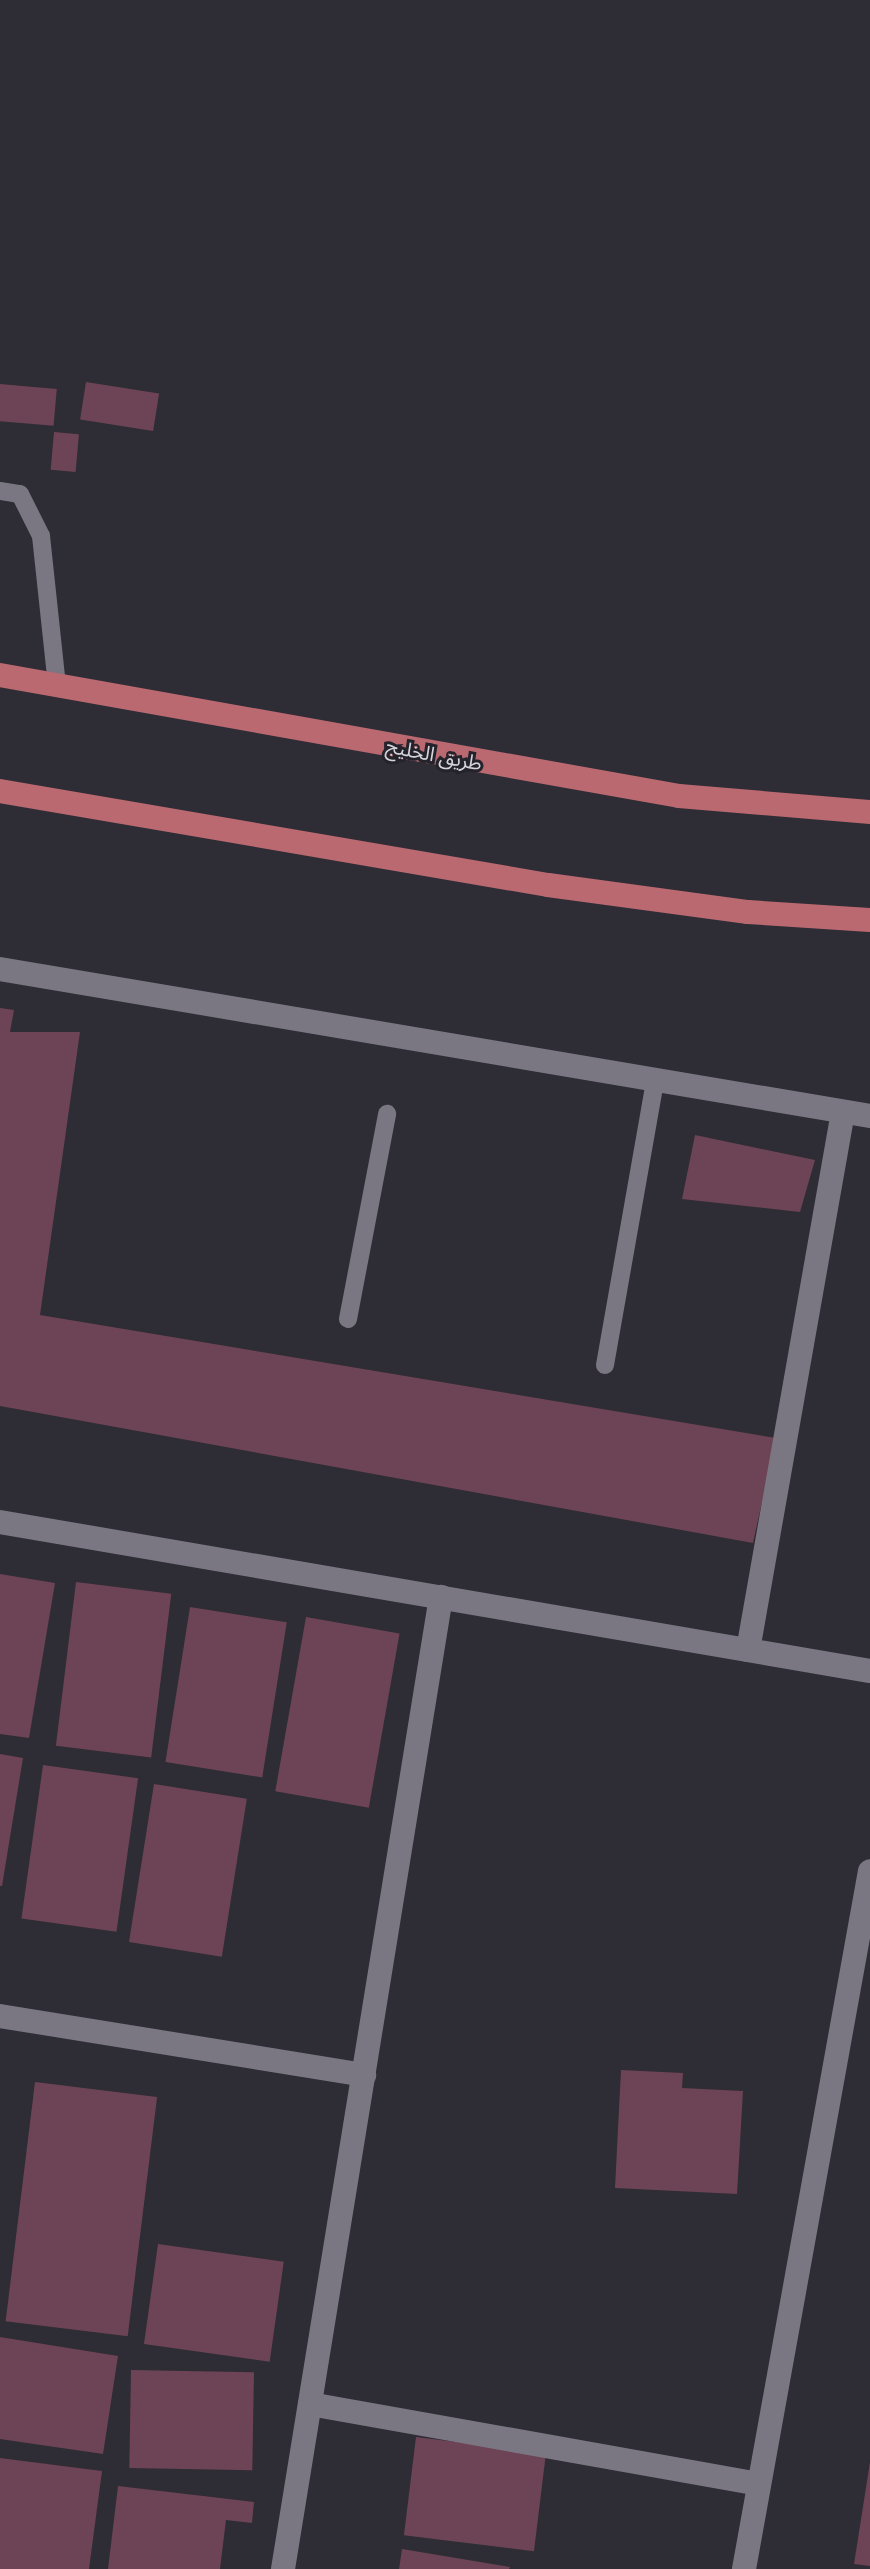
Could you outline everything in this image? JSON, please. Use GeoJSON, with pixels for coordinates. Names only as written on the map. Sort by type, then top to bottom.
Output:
{"type":"FeatureCollection","features":[{"type":"Feature","properties":{"kind":"main road","name":"طريق الخليج"},"geometry":{"type":"LineString","coordinates":[[0,675],[679,796],[870,812]]}},
{"type":"Feature","properties":{"kind":"main road"},"geometry":{"type":"LineString","coordinates":[[0,791],[548,885],[748,912],[870,920]]}},
{"type":"Feature","properties":{"kind":"street"},"geometry":{"type":"LineString","coordinates":[[0,969],[870,1116]]}},
{"type":"Feature","properties":{"kind":"street"},"geometry":{"type":"LineString","coordinates":[[748,1650],[843,1112]]}},
{"type":"Feature","properties":{"kind":"street"},"geometry":{"type":"LineString","coordinates":[[0,1522],[870,1671]]}},
{"type":"Feature","properties":{"kind":"street"},"geometry":{"type":"LineString","coordinates":[[283,2569],[441,1597]]}},
{"type":"Feature","properties":{"kind":"street"},"geometry":{"type":"LineString","coordinates":[[744,2569],[870,1871]]}},
{"type":"Feature","properties":{"kind":"street"},"geometry":{"type":"LineString","coordinates":[[0,2016],[364,2075]]}},
{"type":"Feature","properties":{"kind":"street"},"geometry":{"type":"LineString","coordinates":[[310,2404],[759,2484]]}},
{"type":"Feature","properties":{"kind":"lane"},"geometry":{"type":"LineString","coordinates":[[0,491],[20,494],[41,536],[57,685]]}},
{"type":"Feature","properties":{"kind":"lane"},"geometry":{"type":"LineString","coordinates":[[605,1365],[655,1081]]}},
{"type":"Feature","properties":{"kind":"lane"},"geometry":{"type":"LineString","coordinates":[[348,1319],[387,1114]]}},
{"type":"Feature","properties":{"kind":"building"},"geometry":{"type":"Polygon","coordinates":[[[86,382],[159,394],[153,431],[80,420],[86,382]]]}},
{"type":"Feature","properties":{"kind":"building"},"geometry":{"type":"Polygon","coordinates":[[[0,384],[57,389],[54,426],[0,421],[0,384]]]}},
{"type":"Feature","properties":{"kind":"building"},"geometry":{"type":"Polygon","coordinates":[[[54,432],[79,434],[76,472],[51,470],[54,432]]]}},
{"type":"Feature","properties":{"kind":"building"},"geometry":{"type":"Polygon","coordinates":[[[0,1008],[14,1010],[10,1032],[80,1032],[40,1315],[776,1438],[753,1543],[0,1406],[0,1008]]]}},
{"type":"Feature","properties":{"kind":"building"},"geometry":{"type":"Polygon","coordinates":[[[695,1135],[815,1160],[800,1212],[682,1199],[695,1135]]]}},
{"type":"Feature","properties":{"kind":"building"},"geometry":{"type":"Polygon","coordinates":[[[0,1574],[55,1583],[29,1738],[0,1734],[0,1574]]]}},
{"type":"Feature","properties":{"kind":"building"},"geometry":{"type":"Polygon","coordinates":[[[76,1582],[171,1594],[151,1757],[56,1746],[76,1582]]]}},
{"type":"Feature","properties":{"kind":"building"},"geometry":{"type":"Polygon","coordinates":[[[190,1607],[287,1622],[262,1777],[165,1762],[190,1607]]]}},
{"type":"Feature","properties":{"kind":"building"},"geometry":{"type":"Polygon","coordinates":[[[306,1617],[400,1633],[369,1808],[275,1791],[306,1617]]]}},
{"type":"Feature","properties":{"kind":"building"},"geometry":{"type":"Polygon","coordinates":[[[0,1754],[23,1758],[2,1886],[0,1886],[0,1754]]]}},
{"type":"Feature","properties":{"kind":"building"},"geometry":{"type":"Polygon","coordinates":[[[43,1765],[138,1778],[116,1932],[21,1918],[43,1765]]]}},
{"type":"Feature","properties":{"kind":"building"},"geometry":{"type":"Polygon","coordinates":[[[154,1784],[247,1799],[222,1957],[129,1942],[154,1784]]]}},
{"type":"Feature","properties":{"kind":"building"},"geometry":{"type":"Polygon","coordinates":[[[621,2070],[683,2073],[682,2088],[743,2091],[737,2194],[615,2188],[621,2070]]]}},
{"type":"Feature","properties":{"kind":"building"},"geometry":{"type":"Polygon","coordinates":[[[35,2082],[157,2097],[128,2336],[6,2321],[35,2082]]]}},
{"type":"Feature","properties":{"kind":"building"},"geometry":{"type":"Polygon","coordinates":[[[158,2244],[284,2262],[270,2362],[144,2344],[158,2244]]]}},
{"type":"Feature","properties":{"kind":"building"},"geometry":{"type":"Polygon","coordinates":[[[0,2337],[118,2356],[103,2454],[0,2439],[0,2337]]]}},
{"type":"Feature","properties":{"kind":"building"},"geometry":{"type":"Polygon","coordinates":[[[131,2370],[254,2372],[252,2470],[129,2468],[131,2370]]]}},
{"type":"Feature","properties":{"kind":"building"},"geometry":{"type":"Polygon","coordinates":[[[416,2437],[546,2453],[534,2551],[404,2535],[416,2437]]]}},
{"type":"Feature","properties":{"kind":"building"},"geometry":{"type":"Polygon","coordinates":[[[0,2458],[102,2471],[89,2569],[0,2569],[0,2458]]]}},
{"type":"Feature","properties":{"kind":"building"},"geometry":{"type":"Polygon","coordinates":[[[870,2462],[870,2566],[854,2564],[870,2462]]]}},
{"type":"Feature","properties":{"kind":"building"},"geometry":{"type":"Polygon","coordinates":[[[118,2486],[254,2502],[252,2523],[226,2520],[220,2569],[108,2569],[118,2486]]]}},
{"type":"Feature","properties":{"kind":"building"},"geometry":{"type":"Polygon","coordinates":[[[402,2549],[510,2567],[399,2569],[402,2549]]]}}]}
